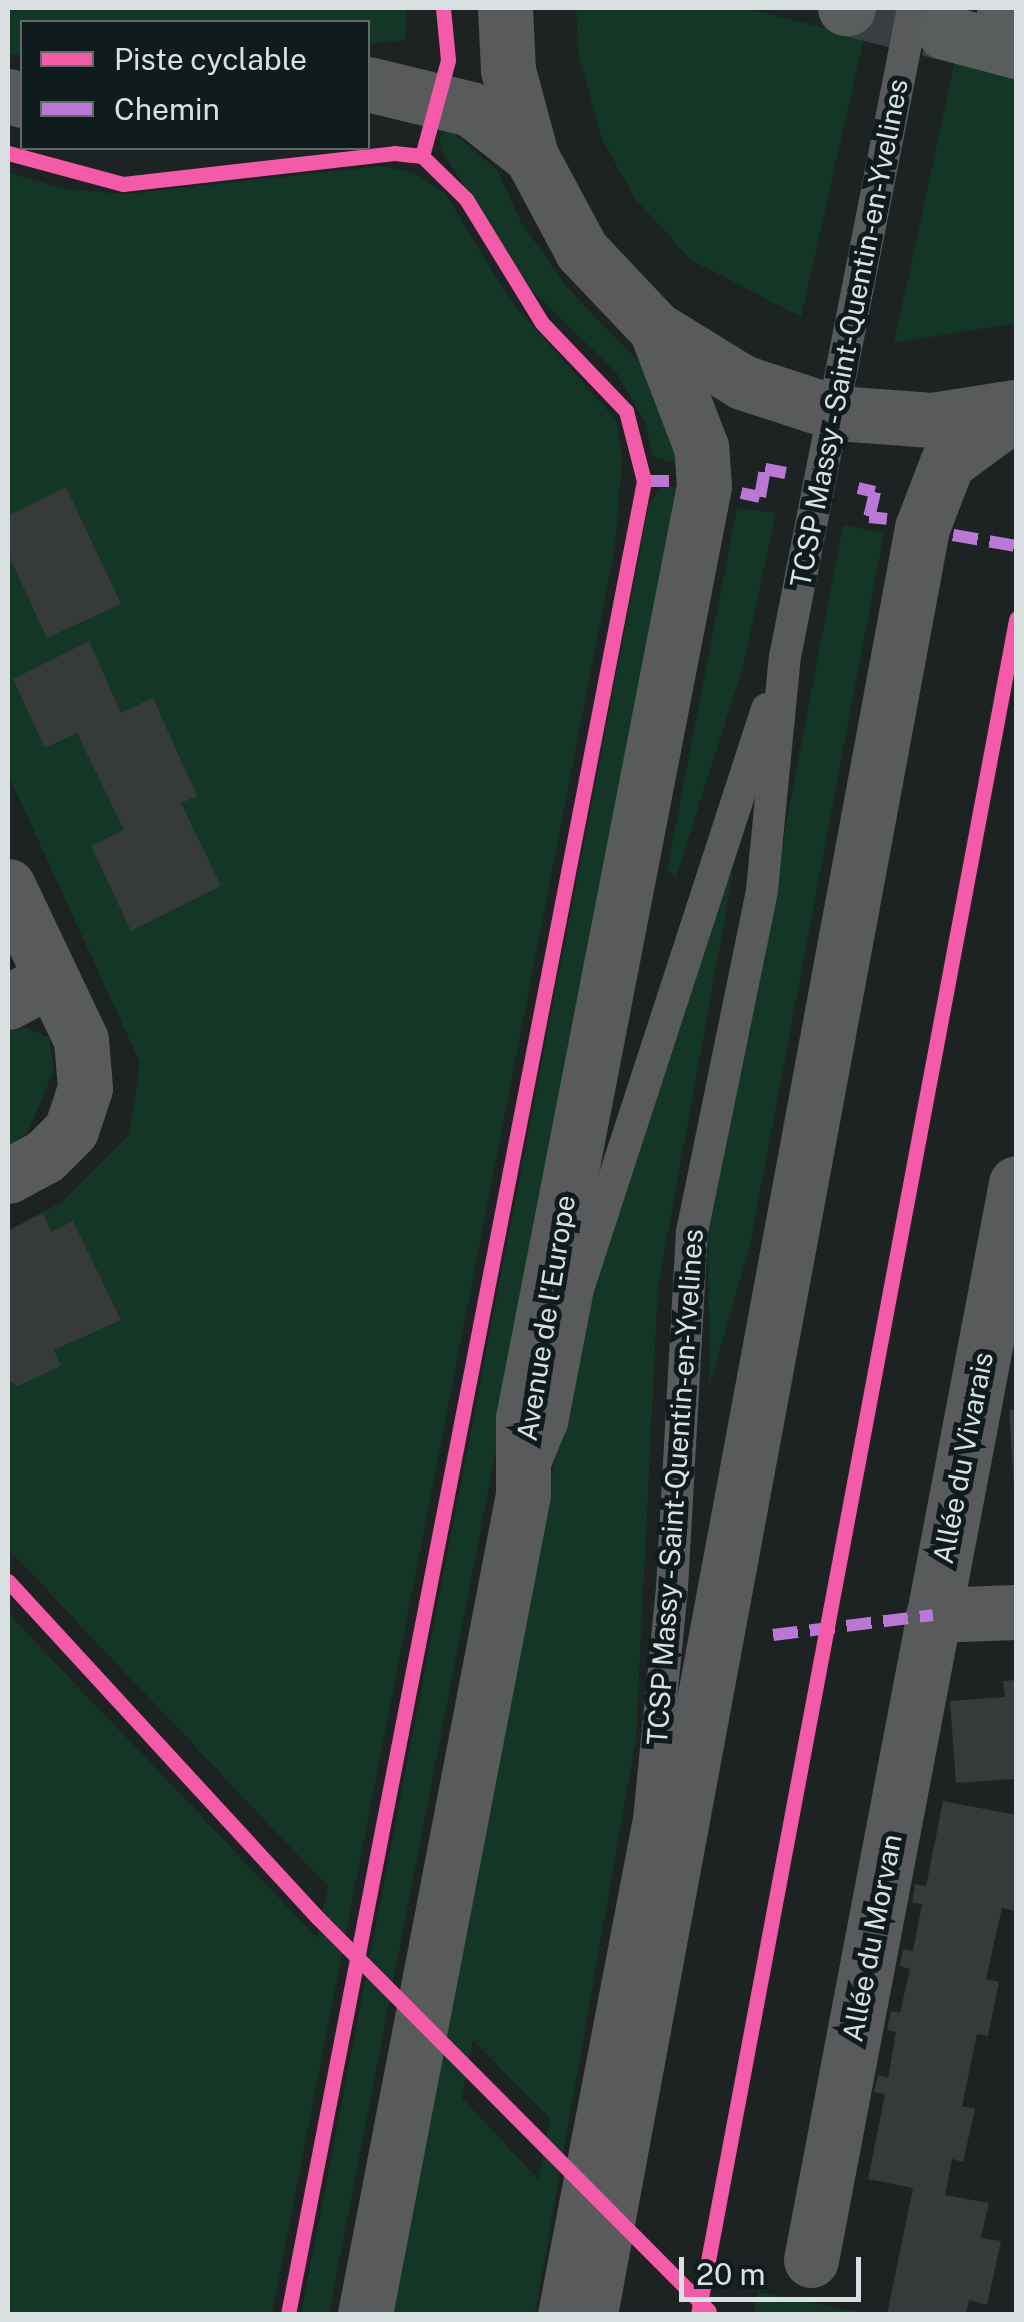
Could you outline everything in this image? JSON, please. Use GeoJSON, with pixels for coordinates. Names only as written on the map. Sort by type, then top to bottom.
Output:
{"type":"FeatureCollection","features":[{"type":"Feature","properties":{"kind":"main road"},"geometry":{"type":"LineString","coordinates":[[505,8],[508,70],[530,156],[582,251],[656,328],[742,382],[837,413],[932,420],[1016,409]]}},
{"type":"Feature","properties":{"kind":"main road"},"geometry":{"type":"LineString","coordinates":[[1004,8],[1016,11]]}},
{"type":"Feature","properties":{"kind":"main road"},"geometry":{"type":"LineString","coordinates":[[928,20],[1016,50]]}},
{"type":"Feature","properties":{"kind":"main road"},"geometry":{"type":"LineString","coordinates":[[370,84],[471,109],[530,156]]}},
{"type":"Feature","properties":{"kind":"main road","name":"Avenue de l'Europe"},"geometry":{"type":"LineString","coordinates":[[365,2314],[523,1494],[523,1418],[704,486],[701,447],[656,328]]}},
{"type":"Feature","properties":{"kind":"main road"},"geometry":{"type":"LineString","coordinates":[[590,2314],[922,528],[947,463],[1016,409]]}},
{"type":"Feature","properties":{"kind":"street"},"geometry":{"type":"LineString","coordinates":[[8,886],[29,991],[81,1040],[85,1088],[71,1130],[44,1156],[8,1176]]}},
{"type":"Feature","properties":{"kind":"street","name":"Allée du Vivarais"},"geometry":{"type":"LineString","coordinates":[[932,1615],[1016,1183]]}},
{"type":"Feature","properties":{"kind":"street"},"geometry":{"type":"LineString","coordinates":[[932,1615],[1016,1612]]}},
{"type":"Feature","properties":{"kind":"street","name":"Allée du Morvan"},"geometry":{"type":"LineString","coordinates":[[811,2260],[932,1615]]}},
{"type":"Feature","properties":{"kind":"lane","name":"TCSP Massy - Saint-Quentin-en-Yvelines"},"geometry":{"type":"LineString","coordinates":[[523,1494],[552,1423],[578,1289],[785,657],[928,20]]}},
{"type":"Feature","properties":{"kind":"lane","name":"TCSP Massy - Saint-Quentin-en-Yvelines"},"geometry":{"type":"LineString","coordinates":[[554,2314],[649,1818],[672,1588],[692,1232],[762,890],[785,657]]}},
{"type":"Feature","properties":{"kind":"green space"},"geometry":{"type":"Polygon","coordinates":[[[8,8],[406,8],[405,40],[370,44],[370,20],[20,20],[20,55],[8,52],[8,8]]]}},
{"type":"Feature","properties":{"kind":"green space"},"geometry":{"type":"Polygon","coordinates":[[[576,8],[745,8],[864,38],[801,317],[691,260],[635,199],[602,139],[578,52],[576,8]]]}},
{"type":"Feature","properties":{"kind":"green space"},"geometry":{"type":"Polygon","coordinates":[[[956,56],[1016,73],[1016,323],[894,343],[956,56]]]}},
{"type":"Feature","properties":{"kind":"green space"},"geometry":{"type":"Polygon","coordinates":[[[449,129],[497,170],[521,222],[566,286],[647,370],[679,465],[653,457],[645,422],[616,372],[533,292],[443,153],[439,140],[449,129]]]}},
{"type":"Feature","properties":{"kind":"green space"},"geometry":{"type":"Polygon","coordinates":[[[380,166],[414,173],[445,193],[510,300],[616,420],[622,460],[615,547],[272,2314],[8,2314],[8,1613],[317,1938],[328,1887],[8,1549],[8,1230],[62,1202],[129,1135],[140,1063],[8,774],[8,172],[64,189],[127,194],[380,166]]]}},
{"type":"Feature","properties":{"kind":"green space"},"geometry":{"type":"Polygon","coordinates":[[[663,485],[682,489],[329,2314],[301,2314],[649,504],[663,485]]]}},
{"type":"Feature","properties":{"kind":"green space"},"geometry":{"type":"Polygon","coordinates":[[[737,508],[776,513],[743,667],[676,877],[667,869],[737,508]]]}},
{"type":"Feature","properties":{"kind":"green space"},"geometry":{"type":"Polygon","coordinates":[[[843,525],[884,533],[750,1245],[709,1388],[708,1235],[843,525]]]}},
{"type":"Feature","properties":{"kind":"green space"},"geometry":{"type":"Polygon","coordinates":[[[723,870],[733,874],[658,1288],[636,1739],[535,2314],[391,2314],[574,1360],[626,1170],[723,870]],[[473,2040],[462,2098],[538,2179],[550,2119],[473,2040]]]}},
{"type":"Feature","properties":{"kind":"green space"},"geometry":{"type":"Polygon","coordinates":[[[22,1027],[49,1037],[54,1070],[28,1132],[8,1149],[8,1029],[22,1027]]]}},
{"type":"Feature","properties":{"kind":"green space"},"geometry":{"type":"Polygon","coordinates":[[[758,2292],[869,2314],[753,2314],[758,2292]]]}},
{"type":"Feature","properties":{"kind":"building"},"geometry":{"type":"Polygon","coordinates":[[[66,487],[121,604],[47,638],[8,554],[8,516],[66,487]]]}},
{"type":"Feature","properties":{"kind":"building"},"geometry":{"type":"Polygon","coordinates":[[[89,641],[121,713],[153,698],[197,796],[181,803],[221,886],[131,931],[91,846],[124,830],[77,733],[45,748],[13,679],[89,641]]]}},
{"type":"Feature","properties":{"kind":"building"},"geometry":{"type":"Polygon","coordinates":[[[43,1213],[51,1232],[73,1221],[121,1320],[54,1350],[61,1366],[18,1386],[8,1380],[8,1231],[43,1213]]]}},
{"type":"Feature","properties":{"kind":"building"},"geometry":{"type":"Polygon","coordinates":[[[1016,1409],[1016,1486],[1014,1486],[1009,1410],[1016,1409]]]}},
{"type":"Feature","properties":{"kind":"building"},"geometry":{"type":"Polygon","coordinates":[[[1016,1680],[1014,1779],[956,1783],[950,1701],[1005,1697],[1003,1681],[1016,1680]]]}},
{"type":"Feature","properties":{"kind":"building"},"geometry":{"type":"Polygon","coordinates":[[[943,1801],[1016,1815],[1014,1911],[1002,1908],[986,1979],[999,1982],[988,2036],[977,2034],[962,2106],[975,2109],[963,2162],[952,2159],[945,2195],[989,2203],[981,2238],[1001,2241],[987,2305],[969,2300],[966,2314],[887,2314],[913,2188],[868,2179],[885,2094],[874,2092],[878,2075],[888,2078],[896,2032],[887,2030],[891,2011],[900,2013],[910,1969],[900,1966],[903,1949],[913,1951],[922,1904],[912,1903],[915,1884],[926,1886],[943,1801]]]}},
{"type":"Feature","properties":{"kind":"tunnel"},"geometry":{"type":"LineString","coordinates":[[848,8],[944,32]]}},
{"type":"Feature","properties":{"kind":"marked path"},"geometry":{"type":"LineString","coordinates":[[741,493],[760,497],[765,469],[786,473]]}},
{"type":"Feature","properties":{"kind":"marked path"},"geometry":{"type":"LineString","coordinates":[[644,481],[676,481]]}},
{"type":"Feature","properties":{"kind":"marked path"},"geometry":{"type":"LineString","coordinates":[[858,488],[875,492],[869,517],[887,519]]}},
{"type":"Feature","properties":{"kind":"marked path"},"geometry":{"type":"LineString","coordinates":[[953,535],[1016,546]]}},
{"type":"Feature","properties":{"kind":"marked path"},"geometry":{"type":"LineString","coordinates":[[773,1635],[933,1615]]}},
{"type":"Feature","properties":{"kind":"cycle path"},"geometry":{"type":"LineString","coordinates":[[422,156],[448,60],[443,8]]}},
{"type":"Feature","properties":{"kind":"cycle path"},"geometry":{"type":"LineString","coordinates":[[8,153],[123,184],[394,153],[422,156],[466,199],[542,323],[626,411],[644,481],[288,2314]]}},
{"type":"Feature","properties":{"kind":"cycle path"},"geometry":{"type":"LineString","coordinates":[[698,2314],[1016,619]]}},
{"type":"Feature","properties":{"kind":"cycle path"},"geometry":{"type":"LineString","coordinates":[[8,1581],[318,1918],[709,2311]]}}]}
